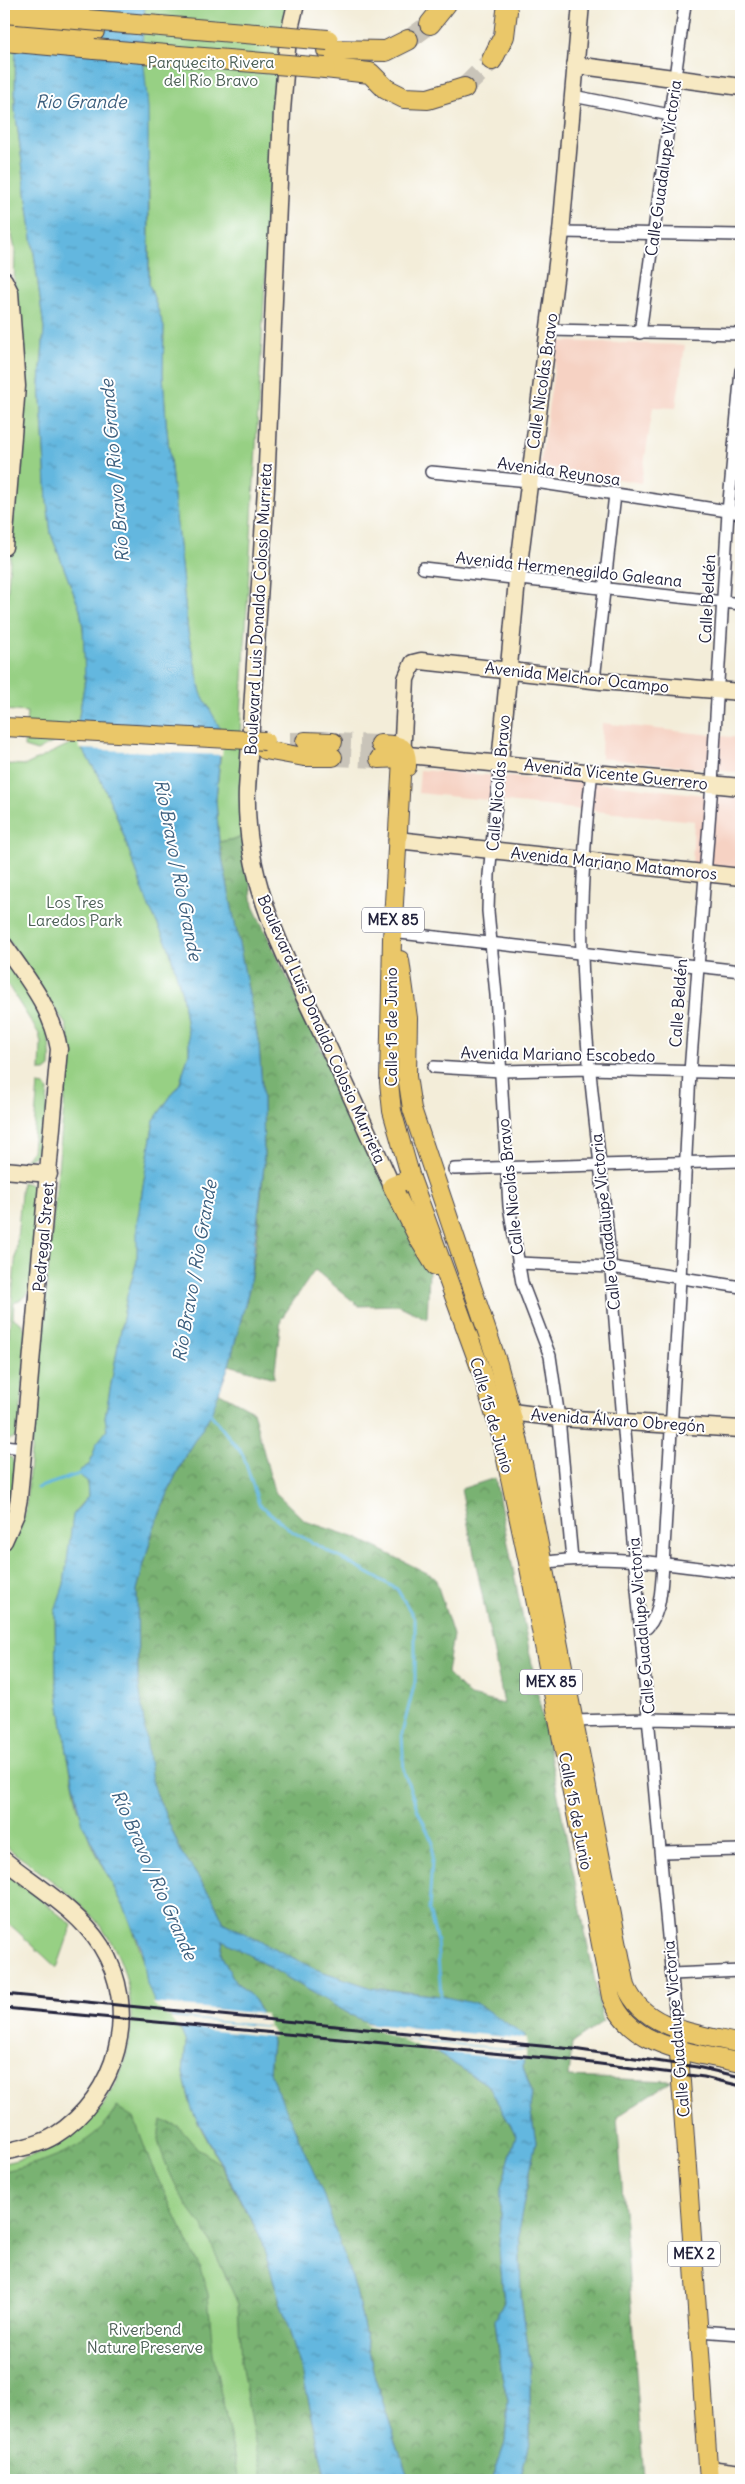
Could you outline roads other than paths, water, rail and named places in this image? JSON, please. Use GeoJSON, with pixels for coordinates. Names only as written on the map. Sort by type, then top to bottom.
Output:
{"type":"FeatureCollection","features":[{"type":"Feature","properties":{"kind":"highway"},"geometry":{"type":"LineString","coordinates":[[426,14],[446,4]]}},
{"type":"Feature","properties":{"kind":"highway"},"geometry":{"type":"LineString","coordinates":[[492,60],[504,36],[507,11]]}},
{"type":"Feature","properties":{"kind":"highway"},"geometry":{"type":"LineString","coordinates":[[4,13],[327,53],[370,73],[386,89],[404,98],[428,99],[464,88]]}},
{"type":"Feature","properties":{"kind":"highway"},"geometry":{"type":"LineString","coordinates":[[4,23],[327,53]]}},
{"type":"Feature","properties":{"kind":"highway"},"geometry":{"type":"LineString","coordinates":[[4,41],[327,53],[386,51],[405,37]]}},
{"type":"Feature","properties":{"kind":"main road","name":"Boulevard Luis Donaldo Colosio Murrieta"},"geometry":{"type":"LineString","coordinates":[[296,4],[288,37],[282,111],[266,478],[247,790],[247,824],[252,862],[267,913],[392,1186]]}},
{"type":"Feature","properties":{"kind":"main road","name":"Calle Nicolás Bravo"},"geometry":{"type":"LineString","coordinates":[[500,763],[516,580],[561,232],[581,4]]}},
{"type":"Feature","properties":{"kind":"main road"},"geometry":{"type":"LineString","coordinates":[[575,65],[741,87]]}},
{"type":"Feature","properties":{"kind":"main road"},"geometry":{"type":"LineString","coordinates":[[4,280],[10,292],[17,386],[4,548]]}},
{"type":"Feature","properties":{"kind":"main road"},"geometry":{"type":"LineString","coordinates":[[4,305],[10,399],[4,466]]}},
{"type":"Feature","properties":{"kind":"main road","name":"Avenida Melchor Ocampo"},"geometry":{"type":"LineString","coordinates":[[413,663],[420,661],[594,680],[741,692]]}},
{"type":"Feature","properties":{"kind":"main road","name":"Calle 15 de Junio"},"geometry":{"type":"LineString","coordinates":[[413,663],[406,679],[389,1082],[396,1126],[411,1178],[449,1285],[504,1413],[528,1562],[583,1811],[623,1977],[628,1992],[643,2011],[677,2029]]}},
{"type":"Feature","properties":{"kind":"main road"},"geometry":{"type":"LineString","coordinates":[[4,727],[265,745],[304,757],[333,750],[298,741],[265,745],[4,737]]}},
{"type":"Feature","properties":{"kind":"main road"},"geometry":{"type":"LineString","coordinates":[[380,752],[404,754]]}},
{"type":"Feature","properties":{"kind":"main road","name":"Avenida Vicente Guerrero"},"geometry":{"type":"LineString","coordinates":[[404,754],[741,786]]}},
{"type":"Feature","properties":{"kind":"main road","name":"Avenida Mariano Matamoros"},"geometry":{"type":"LineString","coordinates":[[400,840],[583,858],[741,877]]}},
{"type":"Feature","properties":{"kind":"main road","name":"Calle 15 de Junio"},"geometry":{"type":"LineString","coordinates":[[396,936],[408,1018],[407,1076],[412,1109],[487,1333],[504,1413],[542,1563],[572,1721],[607,1980],[615,2008],[624,2022],[644,2037],[679,2049]]}},
{"type":"Feature","properties":{"kind":"main road","name":"Pedregal Street"},"geometry":{"type":"LineString","coordinates":[[4,945],[41,998],[57,1035],[59,1049],[49,1174],[16,1514],[4,1541]]}},
{"type":"Feature","properties":{"kind":"main road"},"geometry":{"type":"LineString","coordinates":[[4,1170],[49,1174]]}},
{"type":"Feature","properties":{"kind":"main road"},"geometry":{"type":"LineString","coordinates":[[411,1178],[392,1186],[418,1238],[449,1285],[487,1333]]}},
{"type":"Feature","properties":{"kind":"main road","name":"Avenida Álvaro Obregón"},"geometry":{"type":"LineString","coordinates":[[504,1413],[741,1429]]}},
{"type":"Feature","properties":{"kind":"main road"},"geometry":{"type":"LineString","coordinates":[[4,1860],[65,1908],[100,1944],[111,1963],[118,1983],[121,2015],[116,2053],[109,2074],[93,2100],[76,2119],[54,2136],[31,2146],[4,2152]]}},
{"type":"Feature","properties":{"kind":"main road","name":"MEX 85"},"geometry":{"type":"LineString","coordinates":[[677,2029],[741,2044]]}},
{"type":"Feature","properties":{"kind":"main road","name":"Calle Guadalupe Victoria"},"geometry":{"type":"LineString","coordinates":[[677,2029],[709,2474]]}},
{"type":"Feature","properties":{"kind":"main road","name":"MEX 85"},"geometry":{"type":"LineString","coordinates":[[679,2049],[741,2063]]}},
{"type":"Feature","properties":{"kind":"main road"},"geometry":{"type":"LineString","coordinates":[[709,2474],[741,2473]]}},
{"type":"Feature","properties":{"kind":"street","name":"Calle Guadalupe Victoria"},"geometry":{"type":"LineString","coordinates":[[640,333],[676,79],[684,4]]}},
{"type":"Feature","properties":{"kind":"street"},"geometry":{"type":"LineString","coordinates":[[573,96],[670,114]]}},
{"type":"Feature","properties":{"kind":"street"},"geometry":{"type":"LineString","coordinates":[[561,232],[655,232],[741,236]]}},
{"type":"Feature","properties":{"kind":"street"},"geometry":{"type":"LineString","coordinates":[[549,330],[741,334]]}},
{"type":"Feature","properties":{"kind":"street","name":"Calle Beldén"},"geometry":{"type":"LineString","coordinates":[[642,1632],[651,1626],[657,1610],[664,1565],[690,1072],[697,966],[706,873],[728,512],[738,445],[741,371]]}},
{"type":"Feature","properties":{"kind":"street","name":"Avenida Reynosa"},"geometry":{"type":"LineString","coordinates":[[431,472],[529,481],[741,513]]}},
{"type":"Feature","properties":{"kind":"street"},"geometry":{"type":"LineString","coordinates":[[594,680],[615,494]]}},
{"type":"Feature","properties":{"kind":"street","name":"Avenida Hermenegildo Galeana"},"geometry":{"type":"LineString","coordinates":[[423,568],[741,604]]}},
{"type":"Feature","properties":{"kind":"street","name":"Calle Nicolás Bravo"},"geometry":{"type":"LineString","coordinates":[[500,763],[491,849],[488,911],[496,995],[506,1166],[518,1263],[529,1306],[550,1356],[559,1418],[572,1559]]}},
{"type":"Feature","properties":{"kind":"street","name":"Calle Guadalupe Victoria"},"geometry":{"type":"LineString","coordinates":[[592,771],[583,858],[582,954],[589,1069],[611,1267],[622,1420],[677,2029]]}},
{"type":"Feature","properties":{"kind":"street"},"geometry":{"type":"LineString","coordinates":[[396,936],[490,942],[582,954],[741,970]]}},
{"type":"Feature","properties":{"kind":"street","name":"Avenida Mariano Escobedo"},"geometry":{"type":"LineString","coordinates":[[434,1067],[501,1071],[589,1069],[741,1073]]}},
{"type":"Feature","properties":{"kind":"street"},"geometry":{"type":"LineString","coordinates":[[454,1169],[506,1166],[741,1161]]}},
{"type":"Feature","properties":{"kind":"street"},"geometry":{"type":"LineString","coordinates":[[518,1263],[611,1267],[741,1287]]}},
{"type":"Feature","properties":{"kind":"street"},"geometry":{"type":"LineString","coordinates":[[4,1446],[23,1448]]}},
{"type":"Feature","properties":{"kind":"street"},"geometry":{"type":"LineString","coordinates":[[542,1563],[572,1559],[635,1562],[741,1573]]}},
{"type":"Feature","properties":{"kind":"street"},"geometry":{"type":"LineString","coordinates":[[572,1721],[650,1719],[741,1721]]}},
{"type":"Feature","properties":{"kind":"street"},"geometry":{"type":"LineString","coordinates":[[662,1852],[741,1850]]}},
{"type":"Feature","properties":{"kind":"street"},"geometry":{"type":"LineString","coordinates":[[672,1974],[741,1971]]}},
{"type":"Feature","properties":{"kind":"street"},"geometry":{"type":"LineString","coordinates":[[741,2044],[741,2063]]}},
{"type":"Feature","properties":{"kind":"street"},"geometry":{"type":"LineString","coordinates":[[699,2332],[741,2334]]}},
{"type":"Feature","properties":{"kind":"water"},"geometry":{"type":"Polygon","coordinates":[[[16,4],[145,4],[142,44],[148,108],[149,284],[164,327],[163,374],[166,420],[188,632],[201,693],[222,732],[216,799],[219,842],[259,1045],[263,1100],[264,1166],[249,1289],[229,1365],[211,1414],[186,1454],[173,1481],[153,1530],[137,1590],[138,1678],[152,1783],[181,1852],[213,1899],[224,1923],[315,1969],[372,1988],[441,1996],[477,2004],[525,2035],[523,2067],[532,2092],[530,2108],[536,2141],[519,2226],[521,2297],[530,2361],[530,2438],[520,2480],[492,2480],[505,2443],[508,2400],[502,2376],[495,2320],[504,2302],[499,2249],[501,2188],[516,2135],[488,2085],[432,2050],[353,2016],[223,1940],[221,1953],[224,1961],[235,1981],[254,1999],[270,2033],[272,2042],[269,2071],[322,2191],[356,2291],[375,2379],[409,2480],[326,2480],[302,2371],[259,2234],[192,2110],[183,2073],[186,2043],[178,2023],[155,2004],[147,1984],[142,1950],[126,1911],[83,1825],[68,1758],[56,1680],[55,1611],[64,1584],[73,1515],[88,1496],[87,1481],[79,1475],[79,1471],[90,1464],[96,1444],[107,1430],[105,1417],[127,1296],[137,1261],[137,1222],[154,1120],[180,1083],[189,1053],[189,1041],[182,994],[168,945],[149,907],[117,817],[99,776],[82,749],[78,722],[85,680],[83,627],[80,610],[51,534],[47,501],[40,383],[44,329],[15,109],[16,4]]]}},
{"type":"Feature","properties":{"kind":"waterway"},"geometry":{"type":"LineString","coordinates":[[209,1412],[243,1455],[259,1504],[293,1532],[397,1589],[415,1619],[415,1682],[402,1733],[404,1772],[418,1811],[433,1843],[429,1910],[437,1942],[441,1996]]}},
{"type":"Feature","properties":{"kind":"waterway"},"geometry":{"type":"LineString","coordinates":[[37,1488],[79,1474]]}},
{"type":"Feature","properties":{"kind":"tunnel"},"geometry":{"type":"LineString","coordinates":[[408,40],[430,24]]}},
{"type":"Feature","properties":{"kind":"tunnel"},"geometry":{"type":"LineString","coordinates":[[464,88],[492,60]]}},
{"type":"Feature","properties":{"kind":"tunnel"},"geometry":{"type":"LineString","coordinates":[[290,741],[305,741]]}},
{"type":"Feature","properties":{"kind":"tunnel"},"geometry":{"type":"LineString","coordinates":[[333,742],[380,744]]}},
{"type":"Feature","properties":{"kind":"tunnel"},"geometry":{"type":"LineString","coordinates":[[333,757],[379,759]]}},
{"type":"Feature","properties":{"kind":"railway"},"geometry":{"type":"LineString","coordinates":[[4,1994],[573,2049],[697,2067],[741,2077]]}},
{"type":"Feature","properties":{"kind":"railway"},"geometry":{"type":"LineString","coordinates":[[4,2008],[568,2060],[704,2077],[741,2086]]}},
{"type":"Feature","properties":{"kind":"park label","name":"Parquecito Rivera del Río Bravo"},"geometry":{"type":"Point","coordinates":[211,71]}},
{"type":"Feature","properties":{"kind":"park label","name":"Los Tres Laredos Park"},"geometry":{"type":"Point","coordinates":[75,911]}},
{"type":"Feature","properties":{"kind":"park label","name":"Riverbend Nature Preserve"},"geometry":{"type":"Point","coordinates":[145,2338]}},
{"type":"Feature","properties":{"kind":"water label","name":"Rio Grande"},"geometry":{"type":"Point","coordinates":[81,102]}},
{"type":"Feature","properties":{"kind":"water label","name":"Río Bravo / Rio Grande"},"geometry":{"type":"Point","coordinates":[115,471]}},
{"type":"Feature","properties":{"kind":"water label","name":"Río Bravo / Rio Grande"},"geometry":{"type":"Point","coordinates":[178,870]}},
{"type":"Feature","properties":{"kind":"water label","name":"Río Bravo / Rio Grande"},"geometry":{"type":"Point","coordinates":[195,1271]}},
{"type":"Feature","properties":{"kind":"water label","name":"Río Bravo / Rio Grande"},"geometry":{"type":"Point","coordinates":[154,1875]}}]}
